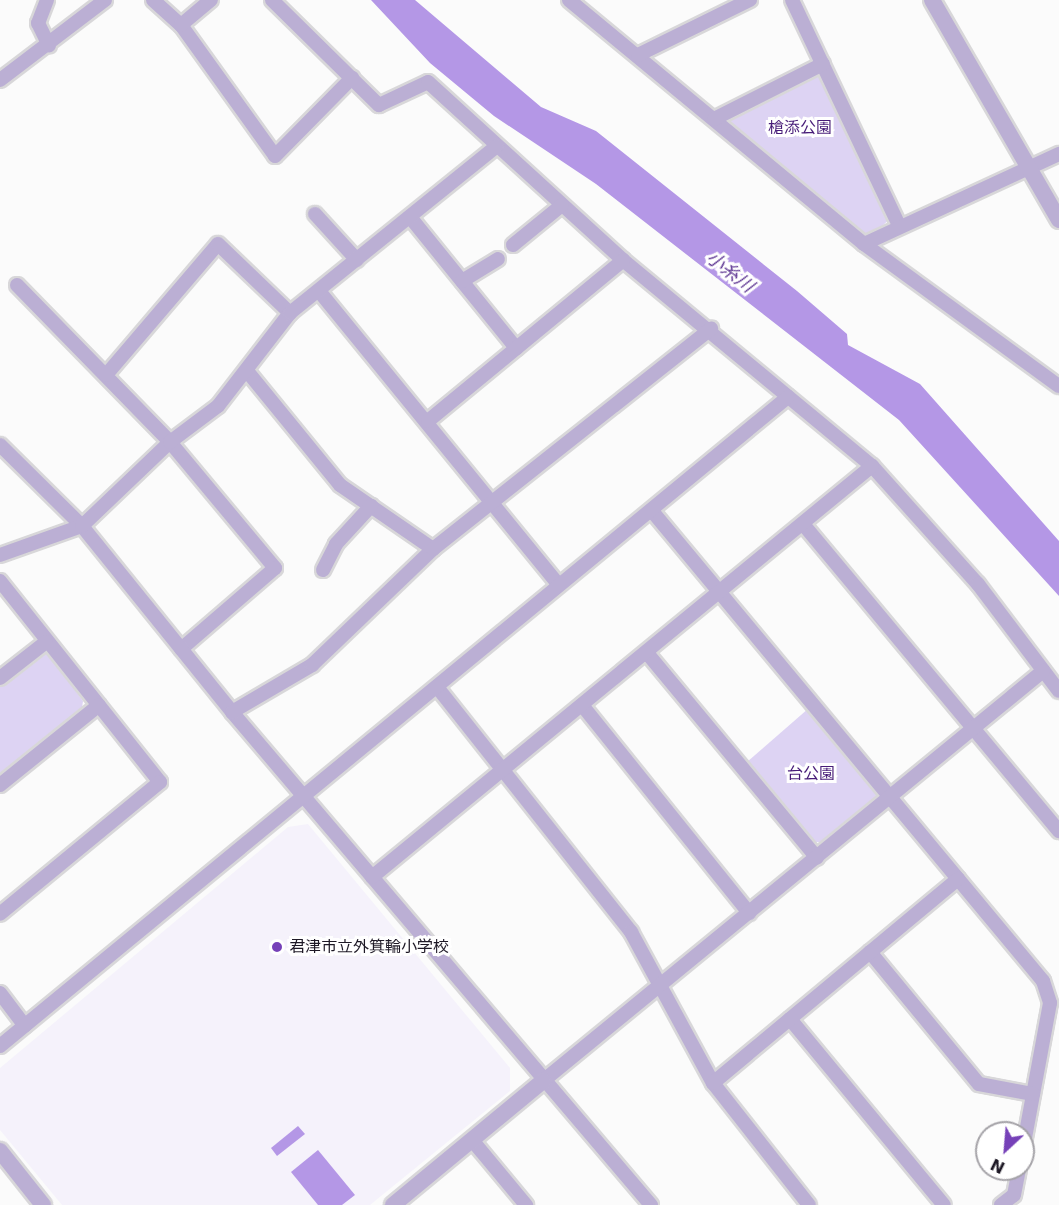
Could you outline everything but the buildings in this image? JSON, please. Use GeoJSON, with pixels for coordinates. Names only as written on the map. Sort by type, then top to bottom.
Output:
{"type":"FeatureCollection","features":[{"type":"Feature","properties":{"kind":"street"},"geometry":{"type":"LineString","coordinates":[[47,0],[38,23],[49,46]]}},
{"type":"Feature","properties":{"kind":"street"},"geometry":{"type":"LineString","coordinates":[[0,80],[49,46],[105,0]]}},
{"type":"Feature","properties":{"kind":"street"},"geometry":{"type":"LineString","coordinates":[[153,0],[181,25],[275,156],[352,78]]}},
{"type":"Feature","properties":{"kind":"street"},"geometry":{"type":"LineString","coordinates":[[181,25],[211,0]]}},
{"type":"Feature","properties":{"kind":"street"},"geometry":{"type":"LineString","coordinates":[[272,0],[379,105],[428,82],[623,260],[711,329],[788,397],[872,466],[978,584],[1059,691]]}},
{"type":"Feature","properties":{"kind":"street"},"geometry":{"type":"LineString","coordinates":[[569,0],[864,244],[1059,386]]}},
{"type":"Feature","properties":{"kind":"street"},"geometry":{"type":"LineString","coordinates":[[638,55],[750,0]]}},
{"type":"Feature","properties":{"kind":"street"},"geometry":{"type":"LineString","coordinates":[[792,0],[900,228]]}},
{"type":"Feature","properties":{"kind":"street"},"geometry":{"type":"LineString","coordinates":[[932,0],[1059,220]]}},
{"type":"Feature","properties":{"kind":"street"},"geometry":{"type":"LineString","coordinates":[[714,118],[823,64]]}},
{"type":"Feature","properties":{"kind":"street"},"geometry":{"type":"LineString","coordinates":[[0,555],[81,526],[170,442],[218,406],[290,313],[497,146]]}},
{"type":"Feature","properties":{"kind":"street"},"geometry":{"type":"LineString","coordinates":[[864,244],[1059,154]]}},
{"type":"Feature","properties":{"kind":"street"},"geometry":{"type":"LineString","coordinates":[[513,245],[562,205]]}},
{"type":"Feature","properties":{"kind":"street"},"geometry":{"type":"LineString","coordinates":[[315,214],[357,260]]}},
{"type":"Feature","properties":{"kind":"street"},"geometry":{"type":"LineString","coordinates":[[410,217],[516,348]]}},
{"type":"Feature","properties":{"kind":"street"},"geometry":{"type":"LineString","coordinates":[[106,375],[218,244],[290,313]]}},
{"type":"Feature","properties":{"kind":"street"},"geometry":{"type":"LineString","coordinates":[[462,281],[498,259]]}},
{"type":"Feature","properties":{"kind":"street"},"geometry":{"type":"LineString","coordinates":[[428,421],[623,260]]}},
{"type":"Feature","properties":{"kind":"street"},"geometry":{"type":"LineString","coordinates":[[17,285],[170,442],[275,568],[181,649]]}},
{"type":"Feature","properties":{"kind":"street"},"geometry":{"type":"LineString","coordinates":[[319,291],[428,421],[558,584]]}},
{"type":"Feature","properties":{"kind":"street"},"geometry":{"type":"LineString","coordinates":[[231,712],[312,665],[433,549],[711,329]]}},
{"type":"Feature","properties":{"kind":"street"},"geometry":{"type":"LineString","coordinates":[[247,371],[340,485],[433,549]]}},
{"type":"Feature","properties":{"kind":"street"},"geometry":{"type":"LineString","coordinates":[[0,1046],[437,687],[558,584],[652,511],[788,397]]}},
{"type":"Feature","properties":{"kind":"street"},"geometry":{"type":"LineString","coordinates":[[0,445],[81,526],[231,712],[651,1205]]}},
{"type":"Feature","properties":{"kind":"street"},"geometry":{"type":"LineString","coordinates":[[372,877],[872,466]]}},
{"type":"Feature","properties":{"kind":"street"},"geometry":{"type":"LineString","coordinates":[[323,570],[336,544],[371,506]]}},
{"type":"Feature","properties":{"kind":"street"},"geometry":{"type":"LineString","coordinates":[[652,511],[1043,981],[1055,1003],[1028,1121]]}},
{"type":"Feature","properties":{"kind":"street"},"geometry":{"type":"LineString","coordinates":[[802,524],[972,730],[1059,831]]}},
{"type":"Feature","properties":{"kind":"street"},"geometry":{"type":"LineString","coordinates":[[0,581],[46,642],[160,782],[0,914]]}},
{"type":"Feature","properties":{"kind":"street"},"geometry":{"type":"LineString","coordinates":[[0,678],[46,642]]}},
{"type":"Feature","properties":{"kind":"street"},"geometry":{"type":"LineString","coordinates":[[646,653],[817,858]]}},
{"type":"Feature","properties":{"kind":"street"},"geometry":{"type":"LineString","coordinates":[[402,1202],[543,1081],[1043,672]]}},
{"type":"Feature","properties":{"kind":"street"},"geometry":{"type":"LineString","coordinates":[[437,687],[631,932],[713,1083],[809,1205]]}},
{"type":"Feature","properties":{"kind":"street"},"geometry":{"type":"LineString","coordinates":[[0,785],[99,705]]}},
{"type":"Feature","properties":{"kind":"street"},"geometry":{"type":"LineString","coordinates":[[582,705],[749,913]]}},
{"type":"Feature","properties":{"kind":"street"},"geometry":{"type":"LineString","coordinates":[[713,1083],[958,879]]}},
{"type":"Feature","properties":{"kind":"street"},"geometry":{"type":"LineString","coordinates":[[870,952],[979,1084],[1033,1094]]}},
{"type":"Feature","properties":{"kind":"street"},"geometry":{"type":"LineString","coordinates":[[0,993],[25,1026]]}},
{"type":"Feature","properties":{"kind":"street"},"geometry":{"type":"LineString","coordinates":[[790,1019],[944,1205]]}},
{"type":"Feature","properties":{"kind":"street"},"geometry":{"type":"LineString","coordinates":[[472,1140],[526,1205]]}},
{"type":"Feature","properties":{"kind":"street"},"geometry":{"type":"LineString","coordinates":[[0,1151],[43,1205]]}},
{"type":"Feature","properties":{"kind":"street"},"geometry":{"type":"LineString","coordinates":[[1001,1205],[1014,1195],[1017,1181]]}},
{"type":"Feature","properties":{"kind":"shaded area","name":"君津市立外箕輪小学校"},"geometry":{"type":"Polygon","coordinates":[[[308,824],[510,1068],[510,1091],[370,1205],[62,1205],[0,1130],[0,1068],[288,827],[308,824]]]}},
{"type":"Feature","properties":{"kind":"green space","name":"槍添公園"},"geometry":{"type":"Polygon","coordinates":[[[815,75],[823,77],[891,218],[872,235],[864,235],[729,121],[729,116],[815,75]]]}},
{"type":"Feature","properties":{"kind":"green space"},"geometry":{"type":"Polygon","coordinates":[[[39,653],[49,654],[83,701],[82,708],[0,776],[0,686],[39,653]]]}},
{"type":"Feature","properties":{"kind":"green space","name":"台公園"},"geometry":{"type":"Polygon","coordinates":[[[809,708],[881,796],[824,842],[815,842],[747,762],[809,708]]]}},
{"type":"Feature","properties":{"kind":"water","name":"小糸川"},"geometry":{"type":"Polygon","coordinates":[[[371,0],[415,0],[541,107],[596,131],[797,291],[847,334],[848,345],[920,384],[1059,541],[1059,596],[899,420],[596,184],[494,116],[430,63],[371,0]]]}},
{"type":"Feature","properties":{"kind":"water"},"geometry":{"type":"Polygon","coordinates":[[[298,1126],[305,1134],[277,1156],[271,1148],[298,1126]]]}},
{"type":"Feature","properties":{"kind":"water"},"geometry":{"type":"Polygon","coordinates":[[[318,1150],[355,1195],[342,1205],[318,1205],[291,1172],[318,1150]]]}},
{"type":"Feature","properties":{"kind":"place","name":"君津市立外箕輪小学校"},"geometry":{"type":"Point","coordinates":[277,947]}}]}
